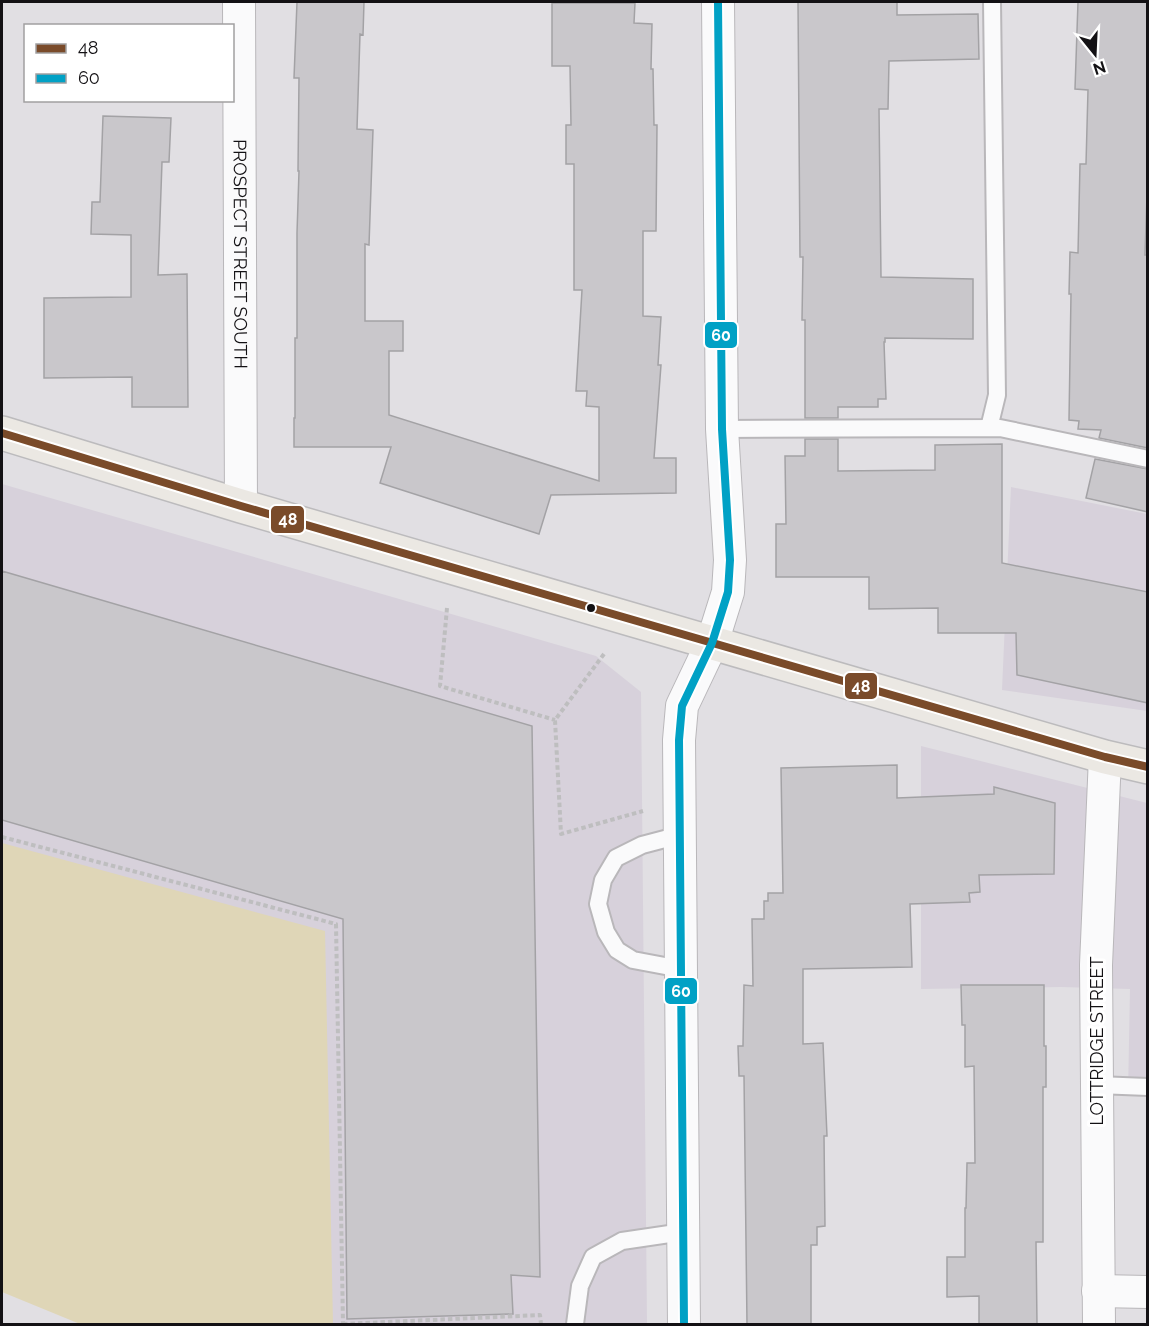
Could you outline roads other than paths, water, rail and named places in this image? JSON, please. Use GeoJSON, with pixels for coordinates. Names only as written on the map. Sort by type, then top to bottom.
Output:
{"type":"FeatureCollection","features":[{"type":"Feature","properties":{"kind":"main road"},"geometry":{"type":"LineString","coordinates":[[2,433],[241,506],[1148,768]]}},
{"type":"Feature","properties":{"kind":"street","name":"PROSPECT STREET SOUTH"},"geometry":{"type":"LineString","coordinates":[[239,2],[241,506]]}},
{"type":"Feature","properties":{"kind":"street"},"geometry":{"type":"LineString","coordinates":[[684,1324],[679,740],[682,706],[712,643],[728,592],[730,560],[722,429],[718,2]]}},
{"type":"Feature","properties":{"kind":"street","name":"LOTTRIDGE STREET"},"geometry":{"type":"LineString","coordinates":[[1098,1324],[1096,965],[1105,757]]}},
{"type":"Feature","properties":{"kind":"street"},"geometry":{"type":"LineString","coordinates":[[1098,1291],[1148,1292]]}},
{"type":"Feature","properties":{"kind":"lane"},"geometry":{"type":"LineString","coordinates":[[989,428],[997,395],[992,2]]}},
{"type":"Feature","properties":{"kind":"lane"},"geometry":{"type":"LineString","coordinates":[[722,429],[1000,428],[1148,459]]}},
{"type":"Feature","properties":{"kind":"lane"},"geometry":{"type":"LineString","coordinates":[[680,835],[642,845],[616,858],[603,880],[598,904],[606,932],[617,950],[633,960],[681,969]]}},
{"type":"Feature","properties":{"kind":"lane"},"geometry":{"type":"LineString","coordinates":[[1097,1085],[1148,1087]]}},
{"type":"Feature","properties":{"kind":"lane"},"geometry":{"type":"LineString","coordinates":[[575,1324],[580,1286],[593,1257],[622,1240],[683,1232]]}}]}
